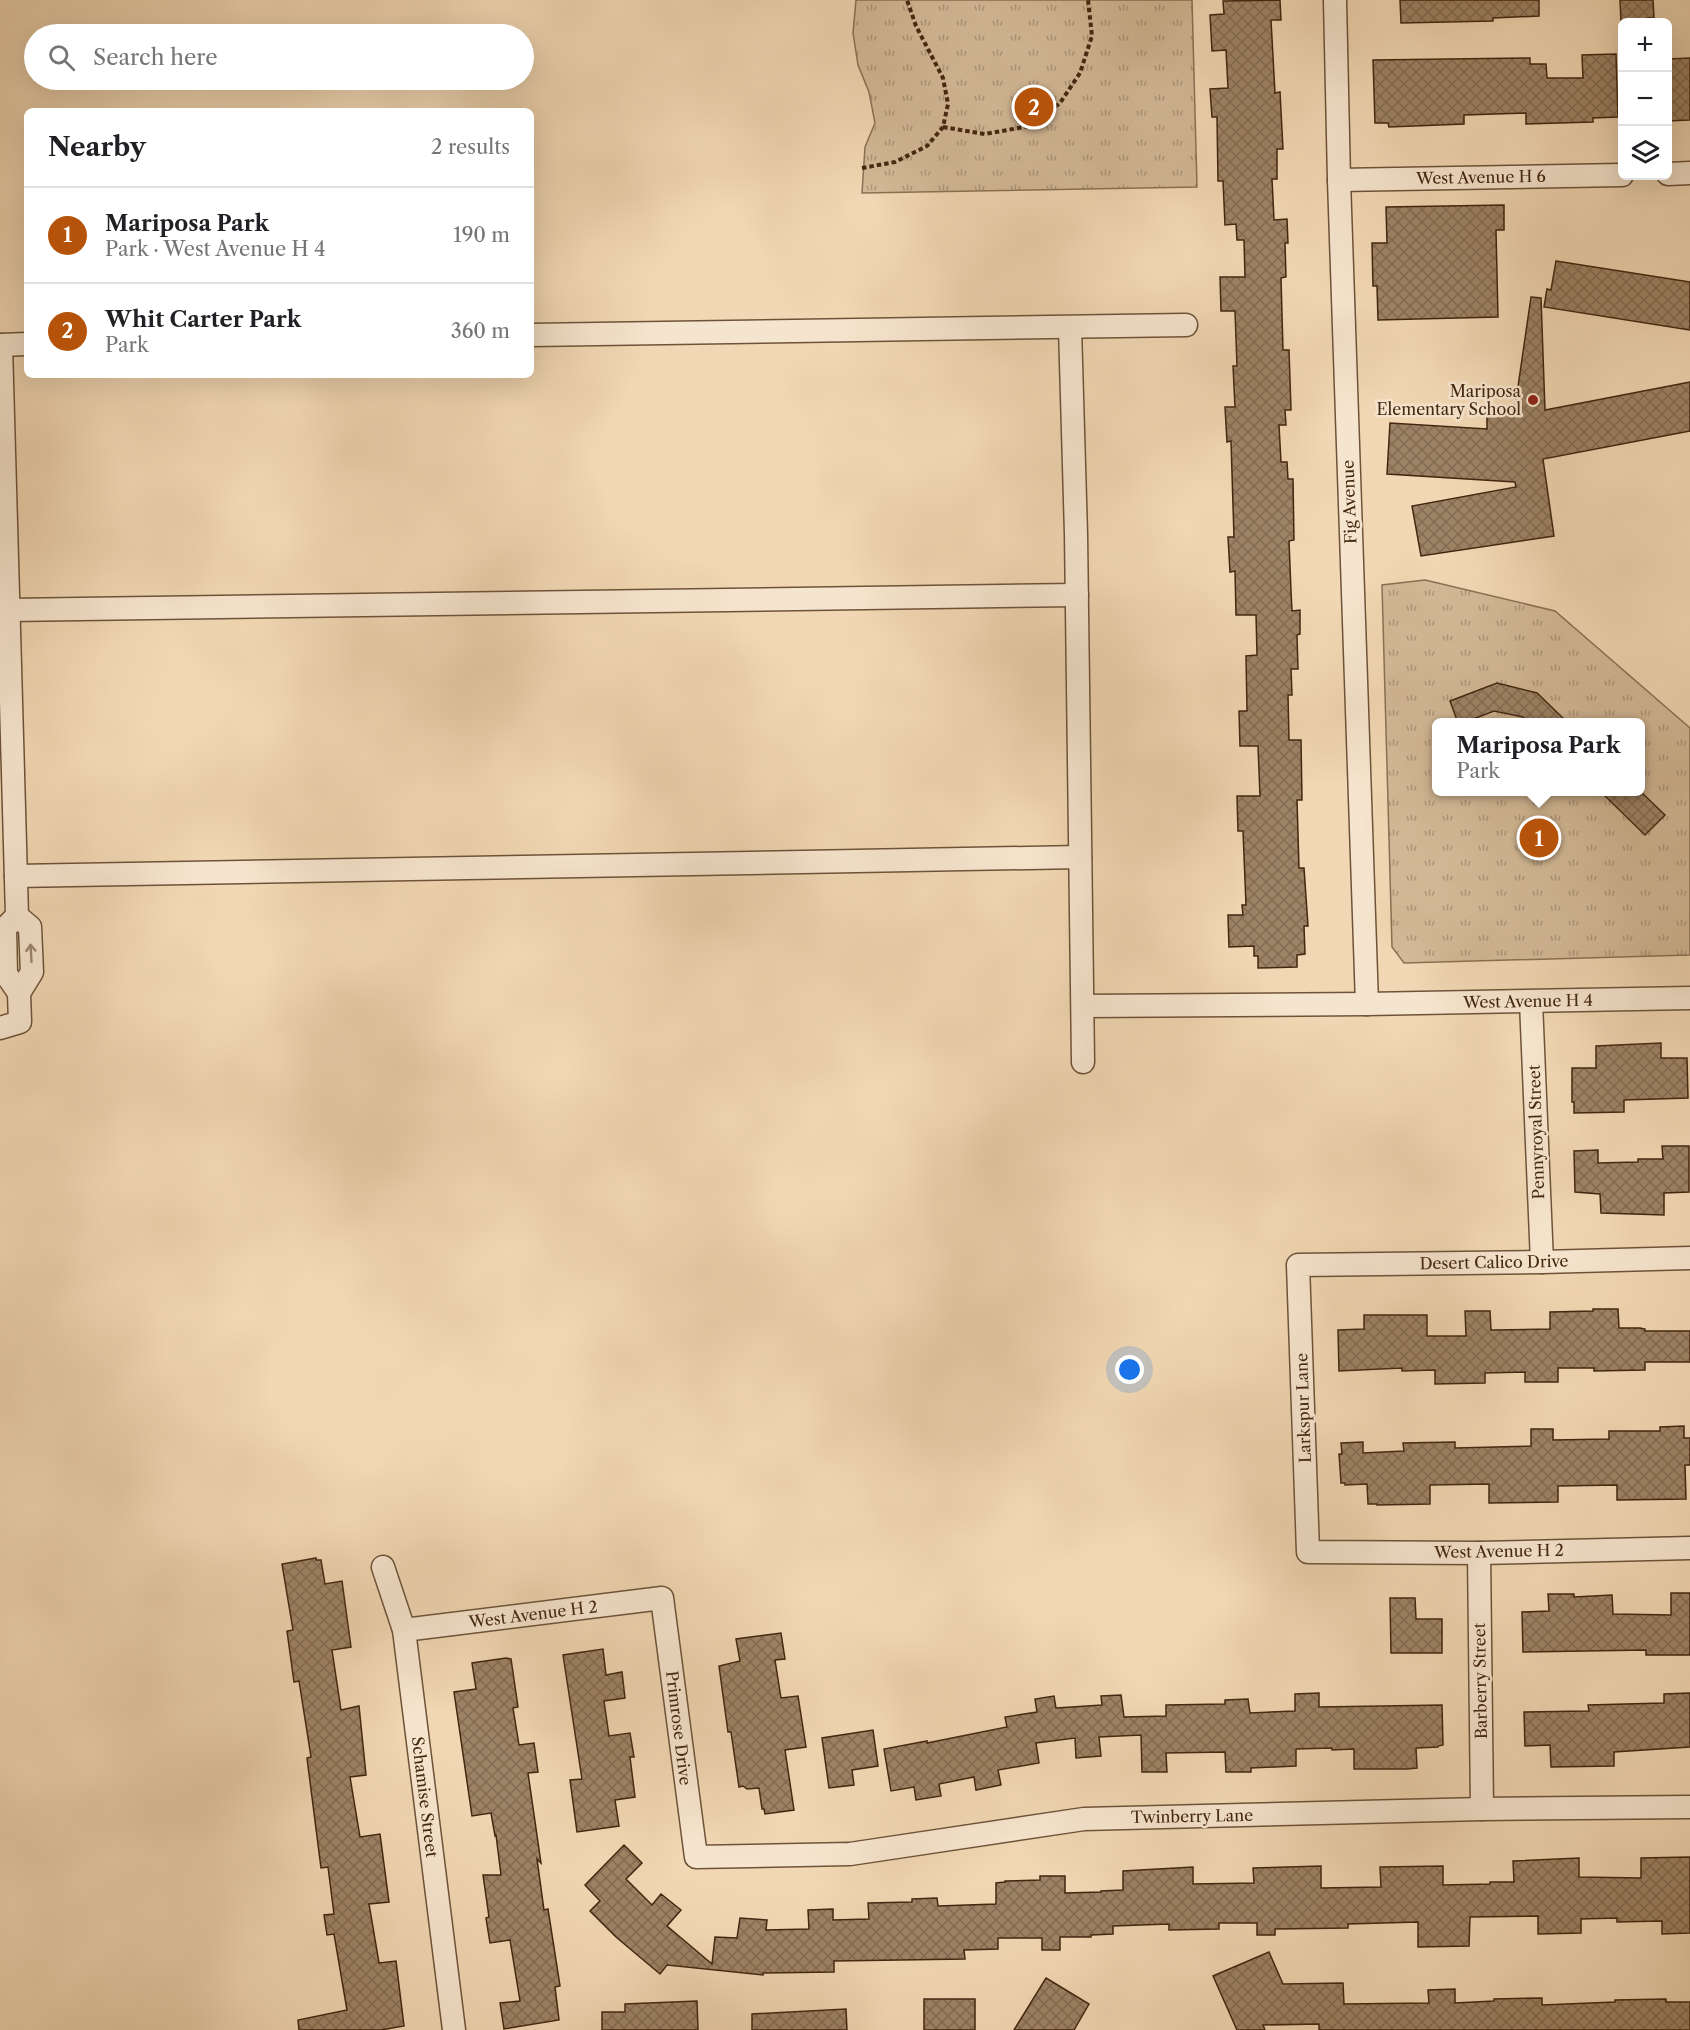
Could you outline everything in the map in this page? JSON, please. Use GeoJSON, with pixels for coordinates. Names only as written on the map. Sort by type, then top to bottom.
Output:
{"type":"FeatureCollection","features":[{"type":"Feature","properties":{"kind":"street","name":"Fig Avenue"},"geometry":{"type":"LineString","coordinates":[[1335,0],[1367,1004]]}},
{"type":"Feature","properties":{"kind":"street"},"geometry":{"type":"LineString","coordinates":[[1672,174],[1690,173]]}},
{"type":"Feature","properties":{"kind":"street","name":"West Avenue H 6"},"geometry":{"type":"LineString","coordinates":[[1339,180],[1618,175]]}},
{"type":"Feature","properties":{"kind":"street"},"geometry":{"type":"LineString","coordinates":[[534,335],[1186,325]]}},
{"type":"Feature","properties":{"kind":"street"},"geometry":{"type":"LineString","coordinates":[[1070,328],[1077,594],[1083,1062]]}},
{"type":"Feature","properties":{"kind":"street"},"geometry":{"type":"LineString","coordinates":[[0,1028],[20,1022],[19,993],[32,972],[30,927],[16,916],[1,345],[24,344]]}},
{"type":"Feature","properties":{"kind":"street"},"geometry":{"type":"LineString","coordinates":[[9,610],[1077,594]]}},
{"type":"Feature","properties":{"kind":"street"},"geometry":{"type":"LineString","coordinates":[[15,876],[1080,857]]}},
{"type":"Feature","properties":{"kind":"street","name":"West Avenue H 4"},"geometry":{"type":"LineString","coordinates":[[1083,1006],[1531,1002],[1690,998]]}},
{"type":"Feature","properties":{"kind":"street","name":"Pennyroyal Street"},"geometry":{"type":"LineString","coordinates":[[1531,1002],[1542,1262]]}},
{"type":"Feature","properties":{"kind":"street","name":"Desert Calico Drive"},"geometry":{"type":"LineString","coordinates":[[1298,1265],[1690,1258]]}},
{"type":"Feature","properties":{"kind":"street","name":"Larkspur Lane"},"geometry":{"type":"LineString","coordinates":[[1298,1265],[1308,1552]]}},
{"type":"Feature","properties":{"kind":"street","name":"West Avenue H 2"},"geometry":{"type":"LineString","coordinates":[[1308,1552],[1690,1548]]}},
{"type":"Feature","properties":{"kind":"street","name":"Barberry Street"},"geometry":{"type":"LineString","coordinates":[[1479,1552],[1482,1809]]}},
{"type":"Feature","properties":{"kind":"street","name":"Schamise Street"},"geometry":{"type":"LineString","coordinates":[[382,1567],[404,1630],[454,2030]]}},
{"type":"Feature","properties":{"kind":"street","name":"West Avenue H 2"},"geometry":{"type":"LineString","coordinates":[[404,1630],[662,1598]]}},
{"type":"Feature","properties":{"kind":"street","name":"Primrose Drive"},"geometry":{"type":"LineString","coordinates":[[662,1598],[696,1857]]}},
{"type":"Feature","properties":{"kind":"street","name":"Twinberry Lane"},"geometry":{"type":"LineString","coordinates":[[696,1857],[850,1854],[1084,1819],[1482,1809],[1690,1807]]}},
{"type":"Feature","properties":{"kind":"path"},"geometry":{"type":"LineString","coordinates":[[862,168],[895,162],[927,146],[943,127],[948,104],[943,78],[916,26],[907,0]]}},
{"type":"Feature","properties":{"kind":"path"},"geometry":{"type":"LineString","coordinates":[[943,127],[986,134],[1030,126],[1060,103],[1080,73],[1092,36],[1088,0]]}},
{"type":"Feature","properties":{"kind":"green space"},"geometry":{"type":"Polygon","coordinates":[[[856,0],[1192,0],[1197,187],[862,193],[865,147],[875,123],[869,92],[858,65],[853,33],[856,0]]]}},
{"type":"Feature","properties":{"kind":"green space"},"geometry":{"type":"Polygon","coordinates":[[[1425,580],[1555,611],[1690,728],[1690,955],[1404,963],[1392,947],[1382,585],[1425,580]]]}},
{"type":"Feature","properties":{"kind":"building"},"geometry":{"type":"Polygon","coordinates":[[[1280,0],[1281,20],[1271,20],[1275,93],[1280,92],[1283,149],[1277,149],[1277,179],[1272,179],[1274,220],[1287,219],[1286,277],[1281,278],[1283,350],[1289,350],[1291,410],[1285,410],[1286,425],[1279,425],[1281,462],[1287,462],[1288,479],[1293,479],[1294,540],[1289,541],[1291,591],[1292,611],[1300,610],[1300,634],[1297,635],[1298,669],[1291,669],[1292,695],[1288,695],[1289,740],[1301,740],[1302,800],[1297,800],[1299,868],[1304,868],[1308,926],[1304,926],[1305,954],[1297,955],[1297,967],[1258,968],[1258,956],[1254,956],[1254,946],[1229,947],[1228,915],[1243,915],[1242,905],[1246,905],[1243,831],[1238,831],[1237,796],[1260,796],[1258,746],[1240,746],[1239,711],[1247,711],[1246,656],[1257,655],[1256,615],[1236,615],[1235,571],[1230,572],[1228,537],[1234,537],[1231,441],[1227,442],[1225,407],[1235,407],[1233,366],[1237,366],[1235,311],[1221,311],[1220,277],[1245,277],[1244,240],[1237,240],[1236,224],[1225,225],[1223,181],[1218,181],[1217,117],[1212,117],[1210,89],[1228,88],[1226,50],[1212,51],[1210,15],[1224,14],[1223,1],[1280,0]]]}},
{"type":"Feature","properties":{"kind":"building"},"geometry":{"type":"Polygon","coordinates":[[[1400,0],[1539,0],[1539,16],[1493,18],[1493,21],[1401,23],[1400,0]]]}},
{"type":"Feature","properties":{"kind":"building"},"geometry":{"type":"Polygon","coordinates":[[[1620,0],[1653,0],[1654,18],[1621,18],[1620,0]]]}},
{"type":"Feature","properties":{"kind":"building"},"geometry":{"type":"Polygon","coordinates":[[[1616,54],[1618,117],[1593,118],[1593,122],[1526,124],[1526,113],[1464,115],[1464,124],[1389,127],[1388,123],[1375,123],[1373,60],[1530,58],[1530,64],[1546,64],[1547,78],[1583,78],[1582,55],[1616,54]]]}},
{"type":"Feature","properties":{"kind":"building"},"geometry":{"type":"Polygon","coordinates":[[[1690,58],[1690,120],[1672,121],[1672,59],[1690,58]]]}},
{"type":"Feature","properties":{"kind":"building"},"geometry":{"type":"Polygon","coordinates":[[[1504,205],[1504,230],[1496,230],[1498,317],[1378,320],[1377,286],[1373,286],[1372,243],[1387,243],[1386,207],[1504,205]]]}},
{"type":"Feature","properties":{"kind":"building"},"geometry":{"type":"Polygon","coordinates":[[[1556,261],[1690,282],[1690,330],[1544,307],[1547,289],[1551,290],[1556,261]]]}},
{"type":"Feature","properties":{"kind":"building"},"geometry":{"type":"Polygon","coordinates":[[[1531,297],[1541,298],[1545,410],[1690,382],[1690,431],[1543,459],[1554,536],[1421,556],[1412,506],[1516,487],[1515,482],[1387,474],[1390,423],[1487,429],[1487,412],[1514,414],[1531,297]]]}},
{"type":"Feature","properties":{"kind":"building"},"geometry":{"type":"Polygon","coordinates":[[[1497,683],[1537,693],[1563,718],[1524,718],[1494,711],[1476,718],[1456,718],[1450,701],[1497,683]]]}},
{"type":"Feature","properties":{"kind":"building"},"geometry":{"type":"Polygon","coordinates":[[[1605,796],[1645,796],[1665,815],[1645,835],[1605,796]]]}},
{"type":"Feature","properties":{"kind":"building"},"geometry":{"type":"Polygon","coordinates":[[[1661,1043],[1661,1058],[1687,1058],[1688,1098],[1624,1100],[1624,1112],[1574,1113],[1572,1068],[1596,1068],[1596,1046],[1661,1043]]]}},
{"type":"Feature","properties":{"kind":"building"},"geometry":{"type":"Polygon","coordinates":[[[1662,1146],[1689,1146],[1689,1192],[1664,1193],[1664,1215],[1601,1213],[1600,1194],[1575,1192],[1574,1151],[1598,1150],[1598,1163],[1638,1162],[1638,1159],[1663,1159],[1662,1146]]]}},
{"type":"Feature","properties":{"kind":"building"},"geometry":{"type":"Polygon","coordinates":[[[1593,1309],[1618,1309],[1619,1328],[1640,1328],[1645,1331],[1690,1331],[1690,1362],[1645,1362],[1645,1370],[1594,1371],[1594,1368],[1558,1368],[1558,1382],[1525,1382],[1525,1372],[1485,1373],[1485,1383],[1435,1384],[1435,1370],[1402,1371],[1402,1368],[1339,1371],[1338,1330],[1364,1329],[1364,1315],[1427,1315],[1427,1336],[1466,1336],[1465,1311],[1490,1311],[1491,1330],[1550,1329],[1550,1312],[1593,1311],[1593,1309]]]}},
{"type":"Feature","properties":{"kind":"building"},"geometry":{"type":"Polygon","coordinates":[[[1684,1426],[1684,1438],[1690,1438],[1690,1465],[1685,1465],[1686,1499],[1617,1500],[1617,1485],[1558,1486],[1558,1502],[1489,1503],[1489,1484],[1430,1485],[1430,1504],[1377,1505],[1368,1504],[1367,1484],[1345,1485],[1341,1483],[1339,1454],[1342,1454],[1341,1443],[1363,1442],[1363,1453],[1404,1451],[1403,1443],[1455,1442],[1455,1448],[1531,1446],[1531,1429],[1553,1429],[1553,1440],[1609,1439],[1609,1431],[1660,1431],[1660,1427],[1684,1426]]]}},
{"type":"Feature","properties":{"kind":"building"},"geometry":{"type":"Polygon","coordinates":[[[316,1558],[316,1560],[321,1560],[325,1584],[342,1581],[351,1647],[332,1650],[341,1710],[359,1706],[366,1775],[350,1777],[360,1837],[380,1834],[389,1902],[369,1904],[379,1963],[396,1961],[404,2026],[381,2030],[299,2030],[298,2020],[347,2010],[334,1934],[327,1935],[324,1915],[334,1914],[328,1867],[321,1868],[307,1758],[311,1757],[299,1681],[294,1682],[287,1631],[293,1630],[282,1564],[316,1558]]]}},
{"type":"Feature","properties":{"kind":"building"},"geometry":{"type":"Polygon","coordinates":[[[1671,1593],[1690,1593],[1690,1655],[1646,1655],[1646,1650],[1523,1652],[1522,1612],[1549,1611],[1548,1594],[1574,1594],[1574,1597],[1612,1595],[1613,1614],[1671,1615],[1671,1593]]]}},
{"type":"Feature","properties":{"kind":"building"},"geometry":{"type":"Polygon","coordinates":[[[1390,1598],[1415,1598],[1416,1619],[1442,1619],[1442,1653],[1391,1653],[1390,1598]]]}},
{"type":"Feature","properties":{"kind":"building"},"geometry":{"type":"Polygon","coordinates":[[[781,1633],[785,1659],[775,1660],[781,1698],[798,1696],[806,1747],[785,1750],[794,1810],[765,1814],[759,1788],[739,1787],[731,1732],[728,1732],[719,1666],[740,1661],[736,1639],[781,1633]]]}},
{"type":"Feature","properties":{"kind":"building"},"geometry":{"type":"Polygon","coordinates":[[[603,1649],[606,1675],[622,1672],[625,1698],[604,1701],[609,1736],[630,1733],[634,1757],[630,1757],[635,1797],[615,1800],[619,1826],[577,1832],[570,1780],[582,1779],[563,1655],[603,1649]]]}},
{"type":"Feature","properties":{"kind":"building"},"geometry":{"type":"Polygon","coordinates":[[[511,1659],[518,1707],[513,1708],[519,1745],[534,1743],[538,1772],[528,1773],[541,1863],[537,1859],[544,1910],[548,1909],[560,1986],[555,1987],[559,2020],[504,2029],[500,2003],[520,2001],[510,1940],[490,1943],[486,1918],[489,1917],[483,1875],[501,1875],[496,1835],[491,1813],[472,1816],[454,1692],[476,1689],[472,1663],[511,1659]]]}},
{"type":"Feature","properties":{"kind":"building"},"geometry":{"type":"Polygon","coordinates":[[[1319,1693],[1319,1707],[1442,1705],[1443,1745],[1416,1748],[1417,1768],[1407,1769],[1354,1769],[1354,1749],[1332,1750],[1332,1748],[1296,1749],[1296,1766],[1251,1768],[1251,1772],[1226,1772],[1225,1752],[1166,1753],[1167,1772],[1142,1772],[1141,1735],[1099,1737],[1101,1756],[1076,1758],[1075,1738],[1036,1743],[1039,1763],[998,1770],[1001,1785],[976,1790],[974,1777],[939,1784],[941,1796],[916,1800],[914,1787],[891,1791],[884,1749],[1007,1727],[1005,1717],[1037,1712],[1035,1699],[1054,1696],[1056,1708],[1102,1705],[1101,1696],[1121,1695],[1124,1717],[1166,1716],[1166,1705],[1225,1704],[1225,1700],[1248,1699],[1250,1713],[1295,1711],[1295,1694],[1319,1693]]]}},
{"type":"Feature","properties":{"kind":"building"},"geometry":{"type":"Polygon","coordinates":[[[1690,1693],[1690,1747],[1614,1752],[1614,1766],[1551,1767],[1550,1745],[1525,1746],[1524,1712],[1589,1711],[1588,1705],[1664,1703],[1664,1694],[1690,1693]]]}},
{"type":"Feature","properties":{"kind":"building"},"geometry":{"type":"Polygon","coordinates":[[[873,1730],[878,1766],[852,1770],[854,1785],[829,1788],[822,1738],[873,1730]]]}},
{"type":"Feature","properties":{"kind":"building"},"geometry":{"type":"Polygon","coordinates":[[[624,1845],[642,1863],[626,1879],[652,1905],[661,1894],[681,1910],[667,1926],[712,1964],[715,1937],[737,1938],[740,1918],[767,1920],[766,1930],[809,1929],[808,1910],[833,1909],[833,1920],[869,1919],[868,1903],[912,1902],[912,1899],[937,1898],[938,1906],[996,1904],[996,1883],[1005,1881],[1040,1880],[1040,1876],[1065,1876],[1065,1893],[1101,1892],[1123,1890],[1123,1871],[1193,1867],[1193,1884],[1254,1883],[1253,1868],[1321,1866],[1321,1888],[1381,1887],[1380,1867],[1443,1866],[1443,1885],[1490,1884],[1490,1882],[1514,1882],[1513,1861],[1579,1858],[1579,1877],[1641,1878],[1641,1858],[1690,1857],[1690,1933],[1662,1934],[1662,1921],[1617,1922],[1617,1918],[1581,1919],[1581,1933],[1538,1934],[1538,1916],[1470,1917],[1469,1946],[1418,1947],[1418,1922],[1348,1924],[1348,1928],[1275,1929],[1275,1935],[1257,1935],[1257,1923],[1219,1923],[1219,1929],[1169,1930],[1169,1924],[1113,1926],[1113,1934],[1060,1937],[1060,1950],[1042,1950],[1042,1938],[998,1938],[998,1949],[964,1950],[965,1959],[834,1961],[834,1972],[763,1973],[763,1975],[667,1965],[660,1974],[616,1937],[590,1911],[600,1901],[585,1885],[624,1845]]]}},
{"type":"Feature","properties":{"kind":"building"},"geometry":{"type":"Polygon","coordinates":[[[1269,1952],[1283,1984],[1343,1983],[1344,2004],[1429,2003],[1428,1990],[1455,1989],[1455,2003],[1542,1998],[1542,2005],[1666,1999],[1666,2002],[1690,2002],[1690,2030],[1319,2030],[1319,2024],[1263,2025],[1265,2030],[1237,2030],[1213,1976],[1269,1952]]]}},
{"type":"Feature","properties":{"kind":"building"},"geometry":{"type":"Polygon","coordinates":[[[1046,1978],[1089,2004],[1074,2030],[1014,2030],[1046,1978]]]}},
{"type":"Feature","properties":{"kind":"building"},"geometry":{"type":"Polygon","coordinates":[[[924,1999],[975,1999],[975,2030],[924,2030],[924,1999]]]}},
{"type":"Feature","properties":{"kind":"building"},"geometry":{"type":"Polygon","coordinates":[[[697,2001],[698,2030],[602,2030],[602,2012],[625,2012],[625,2004],[697,2001]]]}},
{"type":"Feature","properties":{"kind":"building"},"geometry":{"type":"Polygon","coordinates":[[[846,2009],[847,2030],[752,2030],[752,2014],[846,2009]]]}},
{"type":"Feature","properties":{"kind":"place","name":"Whit Carter Park"},"geometry":{"type":"Point","coordinates":[1034,107]}},
{"type":"Feature","properties":{"kind":"place","name":"Mariposa Elementary School"},"geometry":{"type":"Point","coordinates":[1533,400]}},
{"type":"Feature","properties":{"kind":"place","name":"Mariposa Park"},"geometry":{"type":"Point","coordinates":[1539,838]}}]}
